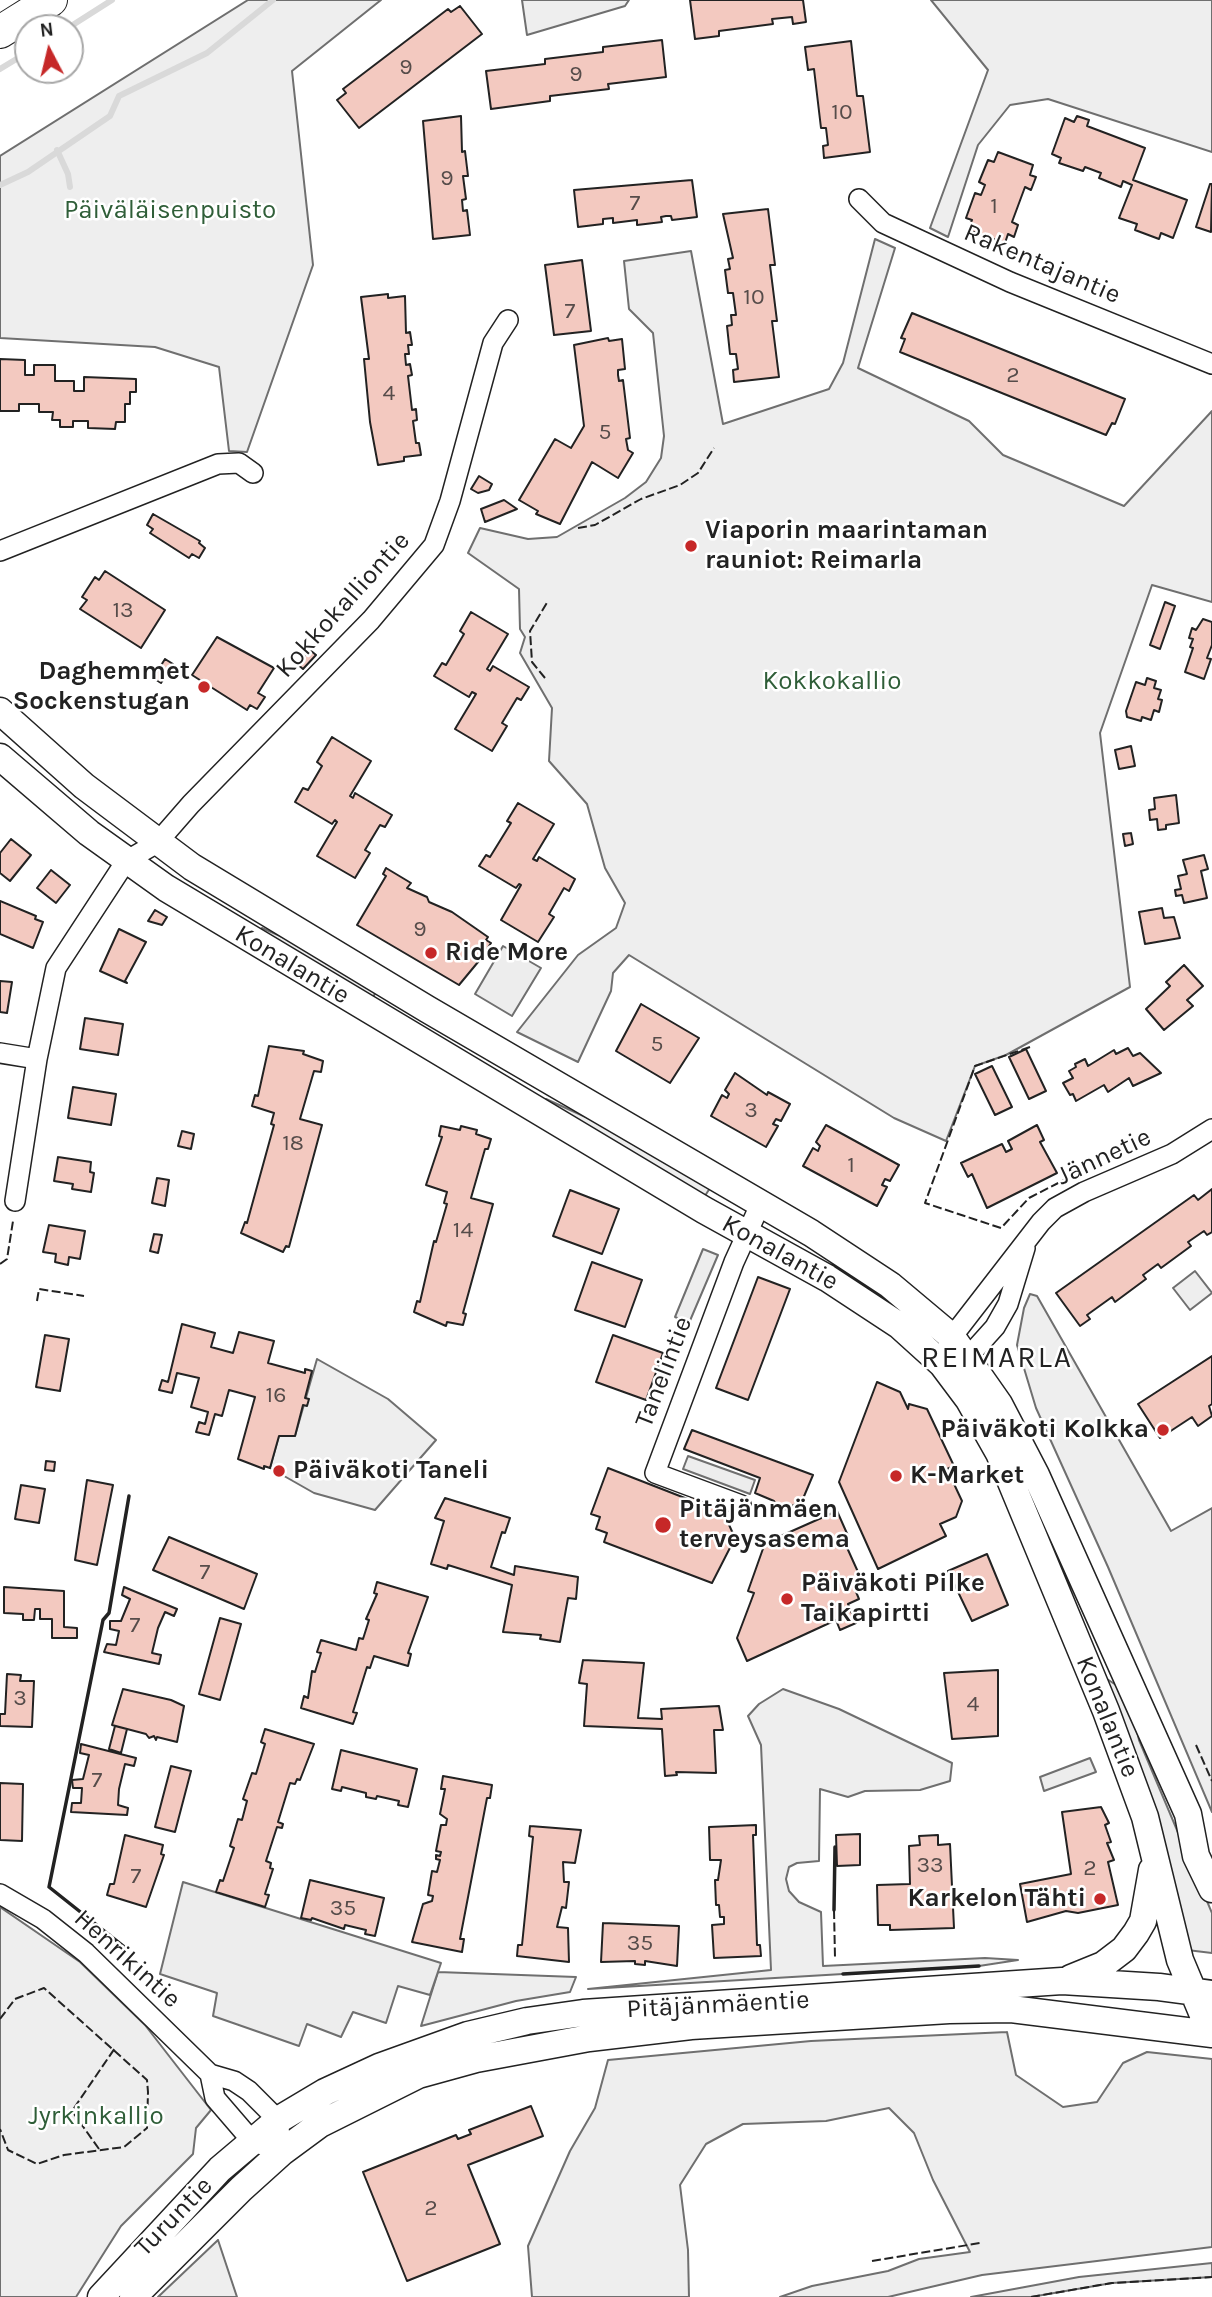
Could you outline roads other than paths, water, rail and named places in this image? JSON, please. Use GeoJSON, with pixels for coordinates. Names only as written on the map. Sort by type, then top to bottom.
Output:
{"type":"FeatureCollection","features":[{"type":"Feature","properties":{"kind":"highway"},"geometry":{"type":"LineString","coordinates":[[0,32],[51,0]]}},
{"type":"Feature","properties":{"kind":"main road","name":"Konalantie"},"geometry":{"type":"LineString","coordinates":[[0,711],[84,786],[158,843],[303,936],[864,1266],[960,1347],[999,1404],[1036,1475],[1188,1814],[1196,1856],[1212,1888]]}},
{"type":"Feature","properties":{"kind":"main road","name":"Konalantie"},"geometry":{"type":"LineString","coordinates":[[0,757],[126,861],[411,1037],[863,1300],[900,1326],[942,1364],[969,1400],[999,1452],[1133,1779],[1154,1858],[1201,1992],[1212,2033]]}},
{"type":"Feature","properties":{"kind":"main road"},"geometry":{"type":"LineString","coordinates":[[1188,1814],[1212,1859]]}},
{"type":"Feature","properties":{"kind":"main road"},"geometry":{"type":"LineString","coordinates":[[1062,1981],[1103,1965],[1124,1949],[1136,1933],[1143,1921],[1150,1892],[1154,1858]]}},
{"type":"Feature","properties":{"kind":"main road","name":"Pitäjänmäentie"},"geometry":{"type":"LineString","coordinates":[[252,2141],[278,2120],[324,2092],[379,2067],[468,2035],[527,2021],[583,2013],[1062,1981],[1201,1992]]}},
{"type":"Feature","properties":{"kind":"main road","name":"Pitäjänmäentie"},"geometry":{"type":"LineString","coordinates":[[282,2152],[320,2124],[418,2075],[524,2048],[589,2038],[691,2026],[1011,2009],[1212,2033]]}},
{"type":"Feature","properties":{"kind":"main road","name":"Turuntie"},"geometry":{"type":"LineString","coordinates":[[101,2297],[161,2229],[252,2141]]}},
{"type":"Feature","properties":{"kind":"main road","name":"Turuntie"},"geometry":{"type":"LineString","coordinates":[[133,2297],[282,2152]]}},
{"type":"Feature","properties":{"kind":"street","name":"Rakentajantie"},"geometry":{"type":"LineString","coordinates":[[859,199],[883,223],[1010,282],[1212,364]]}},
{"type":"Feature","properties":{"kind":"street","name":"Kokkokalliontie"},"geometry":{"type":"LineString","coordinates":[[158,843],[191,804],[371,621],[434,545],[450,501],[493,343],[508,320]]}},
{"type":"Feature","properties":{"kind":"street"},"geometry":{"type":"LineString","coordinates":[[0,551],[218,464],[239,463],[253,473]]}},
{"type":"Feature","properties":{"kind":"street"},"geometry":{"type":"LineString","coordinates":[[15,1201],[37,1059],[56,968],[126,861],[158,843]]}},
{"type":"Feature","properties":{"kind":"street"},"geometry":{"type":"LineString","coordinates":[[0,1053],[37,1059]]}},
{"type":"Feature","properties":{"kind":"street","name":"Jännetie"},"geometry":{"type":"LineString","coordinates":[[960,1347],[995,1327],[1008,1304],[1027,1243],[1041,1222],[1066,1202],[1163,1159],[1212,1129]]}},
{"type":"Feature","properties":{"kind":"street","name":"Tanelintie"},"geometry":{"type":"LineString","coordinates":[[741,1505],[655,1474],[746,1233],[760,1205]]}},
{"type":"Feature","properties":{"kind":"street"},"geometry":{"type":"LineString","coordinates":[[942,1364],[960,1347]]}},
{"type":"Feature","properties":{"kind":"street","name":"Henrikintie"},"geometry":{"type":"LineString","coordinates":[[0,1894],[43,1919],[86,1953],[209,2074],[234,2081],[249,2091],[278,2120]]}},
{"type":"Feature","properties":{"kind":"street","name":"Henrikintie"},"geometry":{"type":"LineString","coordinates":[[209,2074],[215,2098],[252,2141],[282,2152]]}},
{"type":"Feature","properties":{"kind":"street"},"geometry":{"type":"LineString","coordinates":[[278,2120],[282,2152]]}},
{"type":"Feature","properties":{"kind":"waterway"},"geometry":{"type":"LineString","coordinates":[[84,18],[112,0]]}},
{"type":"Feature","properties":{"kind":"waterway"},"geometry":{"type":"LineString","coordinates":[[0,185],[28,172],[110,116],[119,96],[207,53],[273,0]]}},
{"type":"Feature","properties":{"kind":"waterway"},"geometry":{"type":"LineString","coordinates":[[0,69],[14,60]]}},
{"type":"Feature","properties":{"kind":"waterway"},"geometry":{"type":"LineString","coordinates":[[57,150],[68,174],[70,187]]}},
{"type":"Feature","properties":{"kind":"place","name":"Viaporin maarintaman rauniot: Reimarla"},"geometry":{"type":"Point","coordinates":[691,546]}},
{"type":"Feature","properties":{"kind":"place","name":"Daghemmet Sockenstugan"},"geometry":{"type":"Point","coordinates":[204,687]}},
{"type":"Feature","properties":{"kind":"place","name":"Ride More"},"geometry":{"type":"Point","coordinates":[431,953]}},
{"type":"Feature","properties":{"kind":"place","name":"Päiväkoti Kolkka"},"geometry":{"type":"Point","coordinates":[1163,1430]}},
{"type":"Feature","properties":{"kind":"place","name":"Päiväkoti Taneli"},"geometry":{"type":"Point","coordinates":[279,1471]}},
{"type":"Feature","properties":{"kind":"place","name":"K-Market"},"geometry":{"type":"Point","coordinates":[896,1476]}},
{"type":"Feature","properties":{"kind":"place","name":"Pitäjänmäen terveysasema"},"geometry":{"type":"Point","coordinates":[663,1525]}},
{"type":"Feature","properties":{"kind":"place","name":"Päiväkoti Pilke Taikapirtti"},"geometry":{"type":"Point","coordinates":[787,1599]}},
{"type":"Feature","properties":{"kind":"place","name":"Karkelon Tähti"},"geometry":{"type":"Point","coordinates":[1100,1899]}},
{"type":"Feature","properties":{"kind":"district","name":"REIMARLA"},"geometry":{"type":"Point","coordinates":[997,1358]}},
{"type":"Feature","properties":{"kind":"park label","name":"Päiväläisenpuisto"},"geometry":{"type":"Point","coordinates":[170,211]}},
{"type":"Feature","properties":{"kind":"park label","name":"Kokkokallio"},"geometry":{"type":"Point","coordinates":[832,682]}},
{"type":"Feature","properties":{"kind":"park label","name":"Jyrkinkallio"},"geometry":{"type":"Point","coordinates":[96,2117]}}]}
